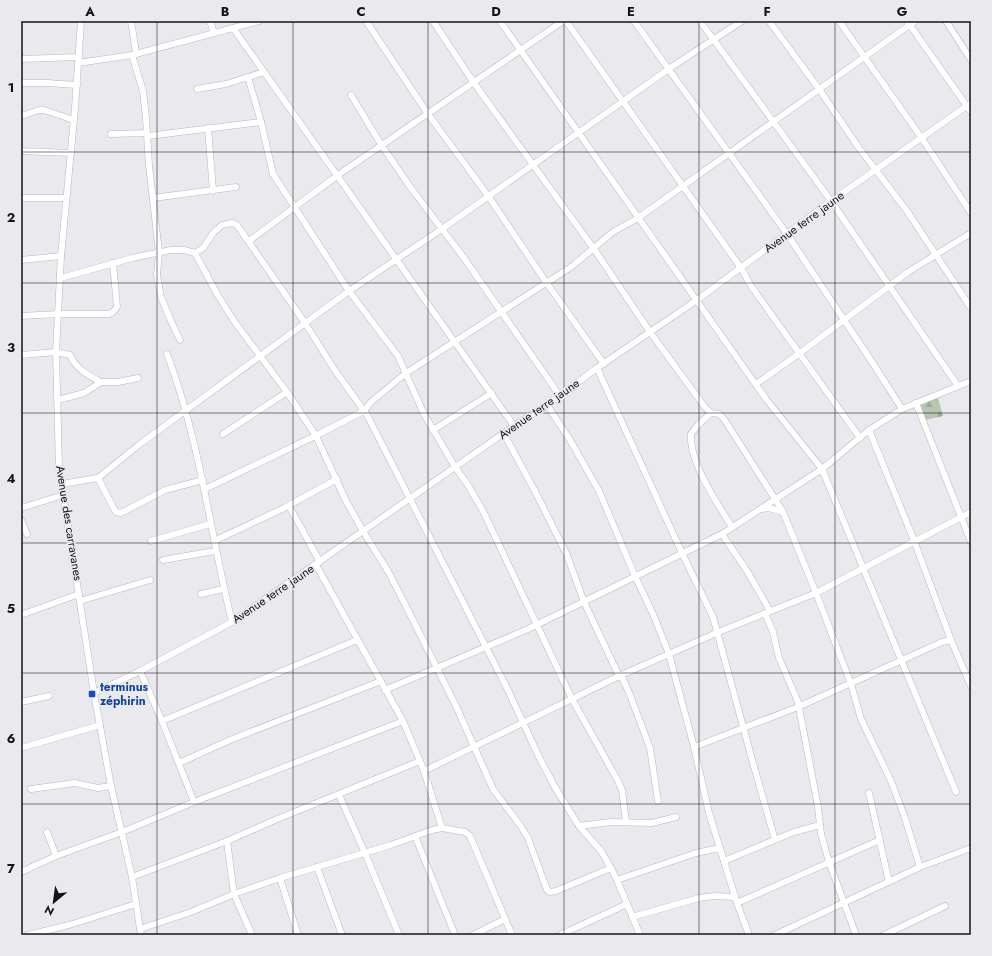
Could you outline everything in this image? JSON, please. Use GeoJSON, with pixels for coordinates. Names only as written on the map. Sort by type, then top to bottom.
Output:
{"type":"FeatureCollection","features":[{"type":"Feature","properties":{"kind":"street","name":"Avenue des carravanes"},"geometry":{"type":"LineString","coordinates":[[81,21],[77,85],[61,256],[56,352],[59,468],[94,693],[111,786],[132,877],[140,932]]}},
{"type":"Feature","properties":{"kind":"street"},"geometry":{"type":"LineString","coordinates":[[131,21],[134,54],[143,91],[148,134],[159,252],[157,274],[160,291],[170,319],[180,340]]}},
{"type":"Feature","properties":{"kind":"street"},"geometry":{"type":"LineString","coordinates":[[210,21],[214,33]]}},
{"type":"Feature","properties":{"kind":"street"},"geometry":{"type":"LineString","coordinates":[[21,59],[79,60],[134,54],[259,21]]}},
{"type":"Feature","properties":{"kind":"street"},"geometry":{"type":"LineString","coordinates":[[366,21],[428,114],[489,197],[546,282],[604,364]]}},
{"type":"Feature","properties":{"kind":"street"},"geometry":{"type":"LineString","coordinates":[[433,21],[474,83],[594,249],[650,332],[704,406],[711,413],[718,414],[724,420],[783,512],[851,684],[861,719],[890,781],[905,818],[920,867]]}},
{"type":"Feature","properties":{"kind":"street"},"geometry":{"type":"LineString","coordinates":[[500,21],[578,134],[766,399],[822,470],[956,792]]}},
{"type":"Feature","properties":{"kind":"street"},"geometry":{"type":"LineString","coordinates":[[249,241],[338,175],[563,21]]}},
{"type":"Feature","properties":{"kind":"street"},"geometry":{"type":"LineString","coordinates":[[566,21],[741,268],[751,286],[860,438]]}},
{"type":"Feature","properties":{"kind":"street"},"geometry":{"type":"LineString","coordinates":[[634,21],[787,234],[902,409]]}},
{"type":"Feature","properties":{"kind":"street"},"geometry":{"type":"LineString","coordinates":[[700,21],[831,201],[958,386]]}},
{"type":"Feature","properties":{"kind":"street"},"geometry":{"type":"LineString","coordinates":[[62,484],[98,478],[140,444],[349,291],[442,230],[669,69],[742,21]]}},
{"type":"Feature","properties":{"kind":"street"},"geometry":{"type":"LineString","coordinates":[[769,21],[859,148],[907,211],[971,308]]}},
{"type":"Feature","properties":{"kind":"street"},"geometry":{"type":"LineString","coordinates":[[839,21],[921,137],[971,213]]}},
{"type":"Feature","properties":{"kind":"street"},"geometry":{"type":"LineString","coordinates":[[946,21],[971,60]]}},
{"type":"Feature","properties":{"kind":"street"},"geometry":{"type":"LineString","coordinates":[[205,488],[316,436],[364,411],[371,402],[406,373],[571,267],[613,232],[638,218],[729,154],[865,57],[911,22],[969,105],[971,112]]}},
{"type":"Feature","properties":{"kind":"street"},"geometry":{"type":"LineString","coordinates":[[233,28],[514,426]]}},
{"type":"Feature","properties":{"kind":"street"},"geometry":{"type":"LineString","coordinates":[[198,89],[226,84],[264,72]]}},
{"type":"Feature","properties":{"kind":"street"},"geometry":{"type":"LineString","coordinates":[[248,77],[261,122],[273,174],[349,291],[398,356],[424,414],[455,468],[468,485],[484,514],[572,699],[618,781],[622,790],[626,822]]}},
{"type":"Feature","properties":{"kind":"street"},"geometry":{"type":"LineString","coordinates":[[21,83],[77,85]]}},
{"type":"Feature","properties":{"kind":"street"},"geometry":{"type":"LineString","coordinates":[[352,95],[382,146],[442,230],[464,258],[560,396]]}},
{"type":"Feature","properties":{"kind":"street","name":"Avenue terre jaune"},"geometry":{"type":"LineString","coordinates":[[94,693],[140,671],[232,622],[318,564],[514,426],[560,396],[597,368],[697,300],[831,201],[969,105]]}},
{"type":"Feature","properties":{"kind":"street"},"geometry":{"type":"LineString","coordinates":[[21,116],[39,110],[44,110],[74,120]]}},
{"type":"Feature","properties":{"kind":"street"},"geometry":{"type":"LineString","coordinates":[[111,134],[148,134],[261,122]]}},
{"type":"Feature","properties":{"kind":"street"},"geometry":{"type":"LineString","coordinates":[[208,128],[213,191]]}},
{"type":"Feature","properties":{"kind":"street"},"geometry":{"type":"LineString","coordinates":[[21,151],[71,153]]}},
{"type":"Feature","properties":{"kind":"street"},"geometry":{"type":"LineString","coordinates":[[153,198],[236,187]]}},
{"type":"Feature","properties":{"kind":"street"},"geometry":{"type":"LineString","coordinates":[[21,198],[66,198]]}},
{"type":"Feature","properties":{"kind":"street"},"geometry":{"type":"LineString","coordinates":[[195,253],[203,248],[214,232],[222,226],[232,223],[237,224],[305,323],[334,369],[364,411],[411,499],[523,722],[539,757],[556,789],[579,826],[601,851],[611,868],[640,935]]}},
{"type":"Feature","properties":{"kind":"street"},"geometry":{"type":"LineString","coordinates":[[756,384],[908,272],[971,233]]}},
{"type":"Feature","properties":{"kind":"street"},"geometry":{"type":"LineString","coordinates":[[60,278],[159,252],[184,250],[195,253],[217,294],[234,321],[287,392],[316,436],[346,501],[389,573],[494,789],[528,838],[532,853],[548,891],[556,891],[611,868]]}},
{"type":"Feature","properties":{"kind":"street"},"geometry":{"type":"LineString","coordinates":[[21,260],[61,256]]}},
{"type":"Feature","properties":{"kind":"street"},"geometry":{"type":"LineString","coordinates":[[21,316],[110,314],[117,307],[113,263]]}},
{"type":"Feature","properties":{"kind":"street"},"geometry":{"type":"LineString","coordinates":[[21,355],[56,352],[70,355],[72,362],[79,369],[101,382],[118,382],[138,378]]}},
{"type":"Feature","properties":{"kind":"street"},"geometry":{"type":"LineString","coordinates":[[167,354],[178,382],[205,488],[215,551],[232,622]]}},
{"type":"Feature","properties":{"kind":"street"},"geometry":{"type":"LineString","coordinates":[[597,368],[713,617],[775,840]]}},
{"type":"Feature","properties":{"kind":"street"},"geometry":{"type":"LineString","coordinates":[[58,400],[84,393],[101,382]]}},
{"type":"Feature","properties":{"kind":"street"},"geometry":{"type":"LineString","coordinates":[[385,690],[486,648],[536,625],[722,534],[822,470],[869,430],[902,409],[970,382],[971,390]]}},
{"type":"Feature","properties":{"kind":"street"},"geometry":{"type":"LineString","coordinates":[[223,434],[287,392]]}},
{"type":"Feature","properties":{"kind":"street"},"geometry":{"type":"LineString","coordinates":[[433,430],[492,393]]}},
{"type":"Feature","properties":{"kind":"street"},"geometry":{"type":"LineString","coordinates":[[916,403],[971,542]]}},
{"type":"Feature","properties":{"kind":"street"},"geometry":{"type":"LineString","coordinates":[[547,405],[570,440],[599,491],[635,576],[654,614],[668,654],[694,747],[709,813],[735,897],[749,935]]}},
{"type":"Feature","properties":{"kind":"street"},"geometry":{"type":"LineString","coordinates":[[711,413],[691,434],[691,445],[695,459],[704,478],[716,502],[732,527]]}},
{"type":"Feature","properties":{"kind":"street"},"geometry":{"type":"LineString","coordinates":[[869,430],[914,541],[951,640],[971,686]]}},
{"type":"Feature","properties":{"kind":"street"},"geometry":{"type":"LineString","coordinates":[[504,434],[567,555],[584,602],[619,676],[624,680],[650,748],[658,802]]}},
{"type":"Feature","properties":{"kind":"street"},"geometry":{"type":"LineString","coordinates":[[98,478],[116,512],[121,513],[165,490],[203,480]]}},
{"type":"Feature","properties":{"kind":"street"},"geometry":{"type":"LineString","coordinates":[[214,541],[289,506],[337,479]]}},
{"type":"Feature","properties":{"kind":"street"},"geometry":{"type":"LineString","coordinates":[[21,508],[64,495]]}},
{"type":"Feature","properties":{"kind":"street"},"geometry":{"type":"LineString","coordinates":[[289,506],[357,640],[403,721],[424,771],[442,828]]}},
{"type":"Feature","properties":{"kind":"street"},"geometry":{"type":"LineString","coordinates":[[760,509],[769,508],[783,512]]}},
{"type":"Feature","properties":{"kind":"street"},"geometry":{"type":"LineString","coordinates":[[424,771],[619,676],[718,632],[816,593],[971,512]]}},
{"type":"Feature","properties":{"kind":"street"},"geometry":{"type":"LineString","coordinates":[[21,520],[27,534]]}},
{"type":"Feature","properties":{"kind":"street"},"geometry":{"type":"LineString","coordinates":[[151,541],[210,524]]}},
{"type":"Feature","properties":{"kind":"street"},"geometry":{"type":"LineString","coordinates":[[722,534],[747,571],[768,612],[779,658],[796,695],[818,807],[821,834],[829,862],[856,935]]}},
{"type":"Feature","properties":{"kind":"street"},"geometry":{"type":"LineString","coordinates":[[163,560],[215,551]]}},
{"type":"Feature","properties":{"kind":"street"},"geometry":{"type":"LineString","coordinates":[[80,601],[150,580]]}},
{"type":"Feature","properties":{"kind":"street"},"geometry":{"type":"LineString","coordinates":[[201,594],[223,589]]}},
{"type":"Feature","properties":{"kind":"street"},"geometry":{"type":"LineString","coordinates":[[21,615],[79,594]]}},
{"type":"Feature","properties":{"kind":"street"},"geometry":{"type":"LineString","coordinates":[[162,721],[357,640]]}},
{"type":"Feature","properties":{"kind":"street"},"geometry":{"type":"LineString","coordinates":[[694,747],[798,707],[942,642],[951,640]]}},
{"type":"Feature","properties":{"kind":"street"},"geometry":{"type":"LineString","coordinates":[[140,671],[162,721],[194,802]]}},
{"type":"Feature","properties":{"kind":"street"},"geometry":{"type":"LineString","coordinates":[[179,763],[230,740],[380,681]]}},
{"type":"Feature","properties":{"kind":"street"},"geometry":{"type":"LineString","coordinates":[[21,702],[49,696]]}},
{"type":"Feature","properties":{"kind":"street"},"geometry":{"type":"LineString","coordinates":[[21,872],[56,856],[122,832],[194,802],[403,721]]}},
{"type":"Feature","properties":{"kind":"street"},"geometry":{"type":"LineString","coordinates":[[21,748],[100,725]]}},
{"type":"Feature","properties":{"kind":"street"},"geometry":{"type":"LineString","coordinates":[[132,877],[227,841],[274,820],[420,761]]}},
{"type":"Feature","properties":{"kind":"street"},"geometry":{"type":"LineString","coordinates":[[31,789],[75,783],[98,788],[111,786]]}},
{"type":"Feature","properties":{"kind":"street"},"geometry":{"type":"LineString","coordinates":[[869,793],[890,882]]}},
{"type":"Feature","properties":{"kind":"street"},"geometry":{"type":"LineString","coordinates":[[339,795],[365,853],[398,935]]}},
{"type":"Feature","properties":{"kind":"street"},"geometry":{"type":"LineString","coordinates":[[579,826],[611,822],[652,823],[676,817]]}},
{"type":"Feature","properties":{"kind":"street"},"geometry":{"type":"LineString","coordinates":[[724,861],[794,832],[820,825]]}},
{"type":"Feature","properties":{"kind":"street"},"geometry":{"type":"LineString","coordinates":[[140,932],[234,894],[280,878],[391,845],[442,828],[465,832],[470,836],[512,935]]}},
{"type":"Feature","properties":{"kind":"street"},"geometry":{"type":"LineString","coordinates":[[47,832],[56,856]]}},
{"type":"Feature","properties":{"kind":"street"},"geometry":{"type":"LineString","coordinates":[[415,836],[455,935]]}},
{"type":"Feature","properties":{"kind":"street"},"geometry":{"type":"LineString","coordinates":[[737,903],[880,840]]}},
{"type":"Feature","properties":{"kind":"street"},"geometry":{"type":"LineString","coordinates":[[227,841],[234,894],[252,935]]}},
{"type":"Feature","properties":{"kind":"street"},"geometry":{"type":"LineString","coordinates":[[617,880],[696,853],[720,848]]}},
{"type":"Feature","properties":{"kind":"street"},"geometry":{"type":"LineString","coordinates":[[775,935],[920,867],[971,848]]}},
{"type":"Feature","properties":{"kind":"street"},"geometry":{"type":"LineString","coordinates":[[318,867],[342,935]]}},
{"type":"Feature","properties":{"kind":"street"},"geometry":{"type":"LineString","coordinates":[[280,878],[298,935]]}},
{"type":"Feature","properties":{"kind":"street"},"geometry":{"type":"LineString","coordinates":[[632,917],[699,898],[715,896],[735,897]]}},
{"type":"Feature","properties":{"kind":"street"},"geometry":{"type":"LineString","coordinates":[[28,935],[75,923],[136,904]]}},
{"type":"Feature","properties":{"kind":"street"},"geometry":{"type":"LineString","coordinates":[[560,935],[627,904]]}},
{"type":"Feature","properties":{"kind":"street"},"geometry":{"type":"LineString","coordinates":[[884,935],[945,906]]}},
{"type":"Feature","properties":{"kind":"street"},"geometry":{"type":"LineString","coordinates":[[473,935],[505,919]]}},
{"type":"Feature","properties":{"kind":"green space"},"geometry":{"type":"Polygon","coordinates":[[[938,398],[943,416],[925,420],[920,402],[938,398]]]}},
{"type":"Feature","properties":{"kind":"place","name":"terminus zéphirin"},"geometry":{"type":"Point","coordinates":[92,694]}}]}
